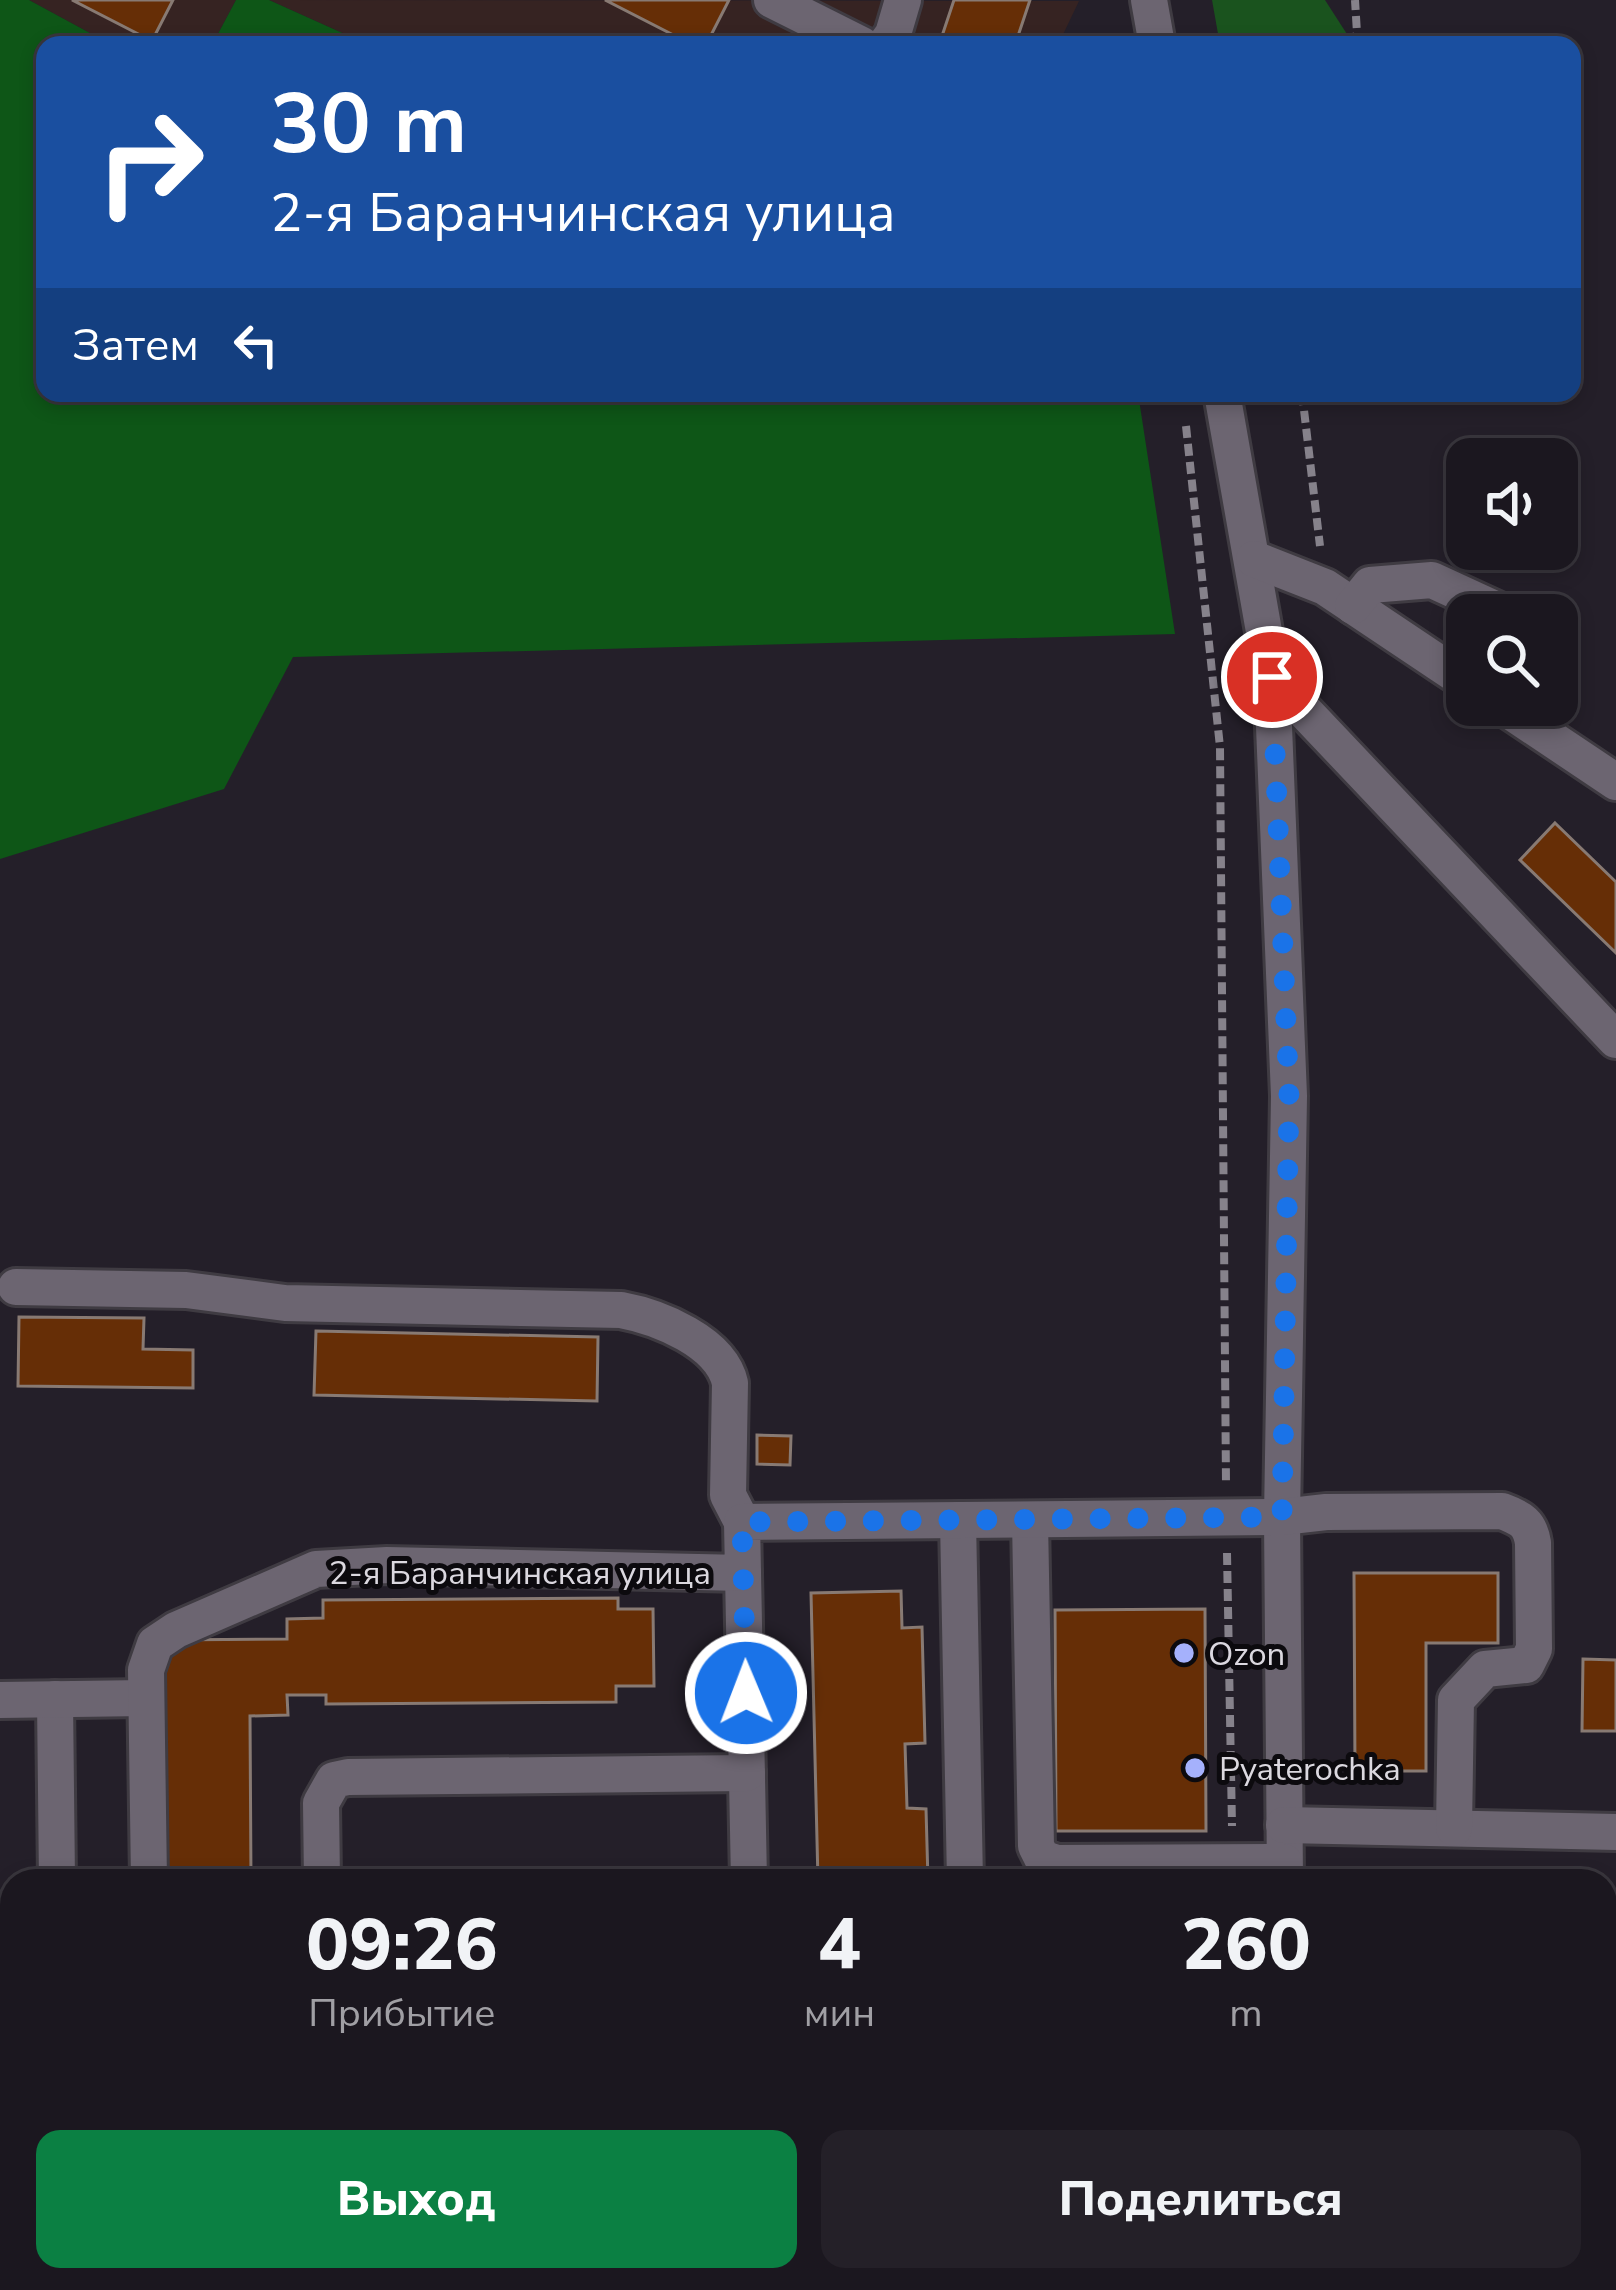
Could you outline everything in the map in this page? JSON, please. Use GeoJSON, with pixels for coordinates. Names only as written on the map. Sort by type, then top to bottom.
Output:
{"type":"FeatureCollection","features":[{"type":"Feature","properties":{"kind":"street"},"geometry":{"type":"LineString","coordinates":[[772,0],[844,36]]}},
{"type":"Feature","properties":{"kind":"street"},"geometry":{"type":"LineString","coordinates":[[892,36],[903,0]]}},
{"type":"Feature","properties":{"kind":"street"},"geometry":{"type":"LineString","coordinates":[[1149,0],[1155,36]]}},
{"type":"Feature","properties":{"kind":"street"},"geometry":{"type":"LineString","coordinates":[[1224,402],[1272,677],[1289,1096],[1282,1517],[1284,1869]]}},
{"type":"Feature","properties":{"kind":"street"},"geometry":{"type":"LineString","coordinates":[[1253,559],[1339,597],[1446,668]]}},
{"type":"Feature","properties":{"kind":"street"},"geometry":{"type":"LineString","coordinates":[[1339,597],[1370,586],[1432,580],[1462,594]]}},
{"type":"Feature","properties":{"kind":"street"},"geometry":{"type":"LineString","coordinates":[[1272,677],[1616,1040]]}},
{"type":"Feature","properties":{"kind":"street"},"geometry":{"type":"LineString","coordinates":[[1532,726],[1616,782]]}},
{"type":"Feature","properties":{"kind":"street"},"geometry":{"type":"LineString","coordinates":[[16,1286],[186,1290],[285,1303],[642,1314],[714,1353],[727,1367],[728,1496],[742,1522]]}},
{"type":"Feature","properties":{"kind":"street","name":"2-я Баранчинская улица"},"geometry":{"type":"LineString","coordinates":[[146,1698],[146,1670],[155,1644],[176,1630],[316,1569],[387,1564],[743,1573],[742,1522],[1502,1511],[1531,1528],[1532,1659],[1526,1665],[1485,1670],[1456,1700],[1454,1828]]}},
{"type":"Feature","properties":{"kind":"street"},"geometry":{"type":"LineString","coordinates":[[958,1520],[965,1869]]}},
{"type":"Feature","properties":{"kind":"street"},"geometry":{"type":"LineString","coordinates":[[1030,1520],[1036,1846],[1042,1858],[1057,1863],[1233,1862],[1273,1869]]}},
{"type":"Feature","properties":{"kind":"street"},"geometry":{"type":"LineString","coordinates":[[743,1573],[749,1869]]}},
{"type":"Feature","properties":{"kind":"street"},"geometry":{"type":"LineString","coordinates":[[0,1700],[146,1698],[149,1869]]}},
{"type":"Feature","properties":{"kind":"street"},"geometry":{"type":"LineString","coordinates":[[55,1700],[57,1869]]}},
{"type":"Feature","properties":{"kind":"street"},"geometry":{"type":"LineString","coordinates":[[322,1869],[321,1803],[334,1780],[747,1773]]}},
{"type":"Feature","properties":{"kind":"street"},"geometry":{"type":"LineString","coordinates":[[1284,1825],[1616,1832]]}},
{"type":"Feature","properties":{"kind":"path"},"geometry":{"type":"LineString","coordinates":[[1355,0],[1356,36]]}},
{"type":"Feature","properties":{"kind":"path"},"geometry":{"type":"LineString","coordinates":[[1304,402],[1339,597]]}},
{"type":"Feature","properties":{"kind":"path"},"geometry":{"type":"LineString","coordinates":[[1185,417],[1220,747],[1233,1862]]}},
{"type":"Feature","properties":{"kind":"shaded area"},"geometry":{"type":"Polygon","coordinates":[[[29,0],[236,0],[217,36],[95,36],[29,0]]]}},
{"type":"Feature","properties":{"kind":"shaded area"},"geometry":{"type":"Polygon","coordinates":[[[269,0],[1079,1],[1062,36],[349,36],[269,0]]]}},
{"type":"Feature","properties":{"kind":"green space"},"geometry":{"type":"Polygon","coordinates":[[[0,0],[29,0],[95,36],[36,36],[36,402],[1139,402],[1175,634],[293,657],[224,789],[0,859],[0,0]]]}},
{"type":"Feature","properties":{"kind":"green space"},"geometry":{"type":"Polygon","coordinates":[[[236,0],[269,0],[349,36],[217,36],[236,0]]]}},
{"type":"Feature","properties":{"kind":"green space"},"geometry":{"type":"Polygon","coordinates":[[[1212,0],[1325,0],[1348,36],[1218,36],[1212,0]]]}},
{"type":"Feature","properties":{"kind":"building"},"geometry":{"type":"Polygon","coordinates":[[[72,0],[173,0],[155,36],[142,36],[72,0]]]}},
{"type":"Feature","properties":{"kind":"building"},"geometry":{"type":"Polygon","coordinates":[[[605,0],[729,0],[711,36],[675,36],[605,0]]]}},
{"type":"Feature","properties":{"kind":"building"},"geometry":{"type":"Polygon","coordinates":[[[954,0],[1030,0],[1018,36],[942,36],[954,0]]]}},
{"type":"Feature","properties":{"kind":"building"},"geometry":{"type":"Polygon","coordinates":[[[1555,823],[1616,882],[1616,953],[1520,860],[1555,823]]]}},
{"type":"Feature","properties":{"kind":"building"},"geometry":{"type":"Polygon","coordinates":[[[19,1317],[144,1318],[143,1349],[193,1350],[193,1388],[18,1386],[19,1317]]]}},
{"type":"Feature","properties":{"kind":"building"},"geometry":{"type":"Polygon","coordinates":[[[316,1331],[598,1337],[597,1401],[314,1395],[316,1331]]]}},
{"type":"Feature","properties":{"kind":"building"},"geometry":{"type":"Polygon","coordinates":[[[757,1435],[791,1436],[790,1465],[757,1464],[757,1435]]]}},
{"type":"Feature","properties":{"kind":"building"},"geometry":{"type":"Polygon","coordinates":[[[1354,1573],[1498,1573],[1498,1643],[1426,1643],[1426,1771],[1355,1771],[1354,1573]]]}},
{"type":"Feature","properties":{"kind":"building"},"geometry":{"type":"Polygon","coordinates":[[[901,1591],[902,1628],[922,1627],[925,1743],[905,1744],[907,1808],[926,1809],[928,1869],[818,1869],[811,1593],[901,1591]]]}},
{"type":"Feature","properties":{"kind":"building"},"geometry":{"type":"Polygon","coordinates":[[[618,1598],[618,1609],[653,1609],[654,1686],[616,1686],[616,1702],[326,1704],[326,1695],[287,1695],[288,1715],[250,1716],[251,1869],[167,1869],[164,1640],[287,1639],[287,1619],[323,1618],[323,1600],[618,1598]]]}},
{"type":"Feature","properties":{"kind":"building"},"geometry":{"type":"Polygon","coordinates":[[[1205,1609],[1206,1831],[1056,1831],[1055,1610],[1205,1609]]]}},
{"type":"Feature","properties":{"kind":"building"},"geometry":{"type":"Polygon","coordinates":[[[1583,1659],[1616,1660],[1616,1731],[1582,1731],[1583,1659]]]}},
{"type":"Feature","properties":{"kind":"place","name":"Ozon"},"geometry":{"type":"Point","coordinates":[1184,1653]}},
{"type":"Feature","properties":{"kind":"place","name":"Pyaterochka"},"geometry":{"type":"Point","coordinates":[1195,1768]}},
{"type":"Feature","properties":{"kind":"route"},"geometry":{"type":"LineString","coordinates":[[746,1693],[742,1522],[1282,1517],[1289,1096],[1272,677]]}}]}
